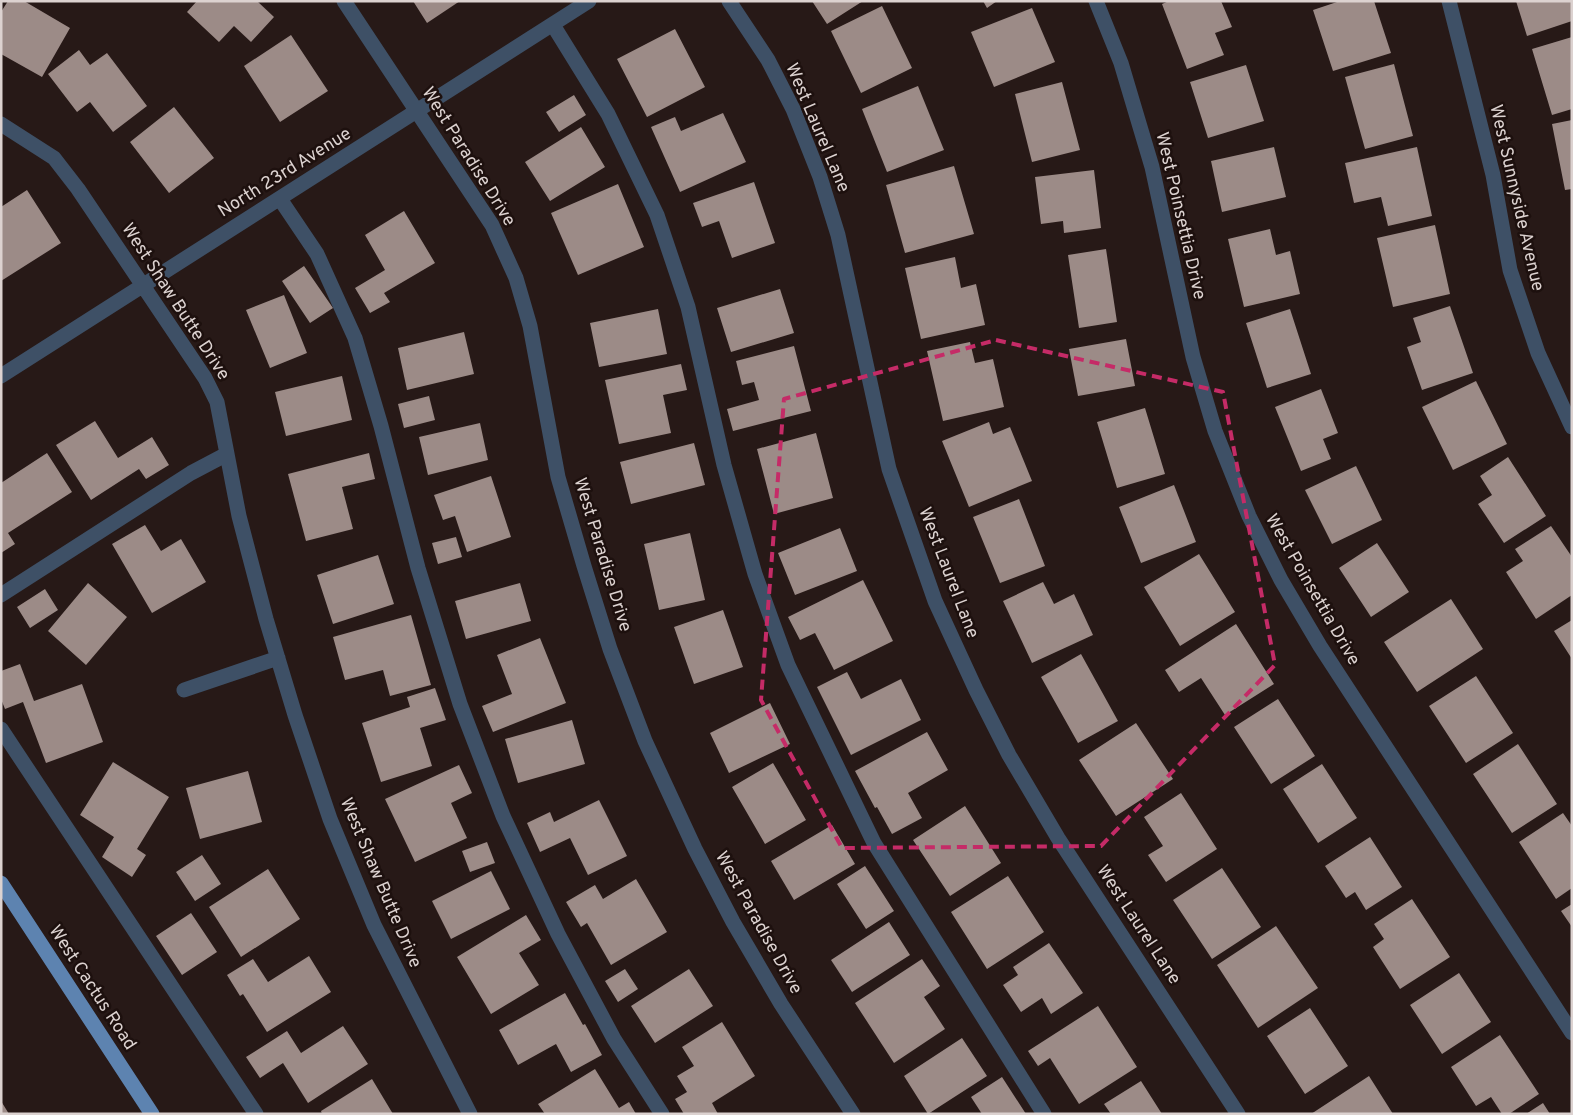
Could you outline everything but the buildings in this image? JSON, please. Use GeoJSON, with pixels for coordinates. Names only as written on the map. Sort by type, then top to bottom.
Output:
{"type":"FeatureCollection","features":[{"type":"Feature","properties":{"kind":"main road","name":"West Cactus Road"},"geometry":{"type":"LineString","coordinates":[[1,883],[152,1114]]}},
{"type":"Feature","properties":{"kind":"street","name":"West Paradise Drive"},"geometry":{"type":"LineString","coordinates":[[344,1],[492,225],[516,278],[530,326],[558,477],[584,566],[607,640],[645,741],[733,922],[781,1004],[853,1114]]}},
{"type":"Feature","properties":{"kind":"street","name":"North 23rd Avenue"},"geometry":{"type":"LineString","coordinates":[[1,376],[589,1]]}},
{"type":"Feature","properties":{"kind":"street","name":"West Laurel Lane"},"geometry":{"type":"LineString","coordinates":[[729,1],[768,60],[792,109],[820,177],[838,235],[889,469],[935,601],[976,690],[1009,755],[1058,838],[1238,1114]]}},
{"type":"Feature","properties":{"kind":"street","name":"West Poinsettia Drive"},"geometry":{"type":"LineString","coordinates":[[1096,1],[1121,63],[1152,168],[1193,357],[1215,431],[1249,516],[1281,580],[1320,646],[1572,1033]]}},
{"type":"Feature","properties":{"kind":"street","name":"West Sunnyside Avenue"},"geometry":{"type":"LineString","coordinates":[[1449,1],[1493,175],[1510,270],[1538,353],[1572,427]]}},
{"type":"Feature","properties":{"kind":"street"},"geometry":{"type":"LineString","coordinates":[[553,25],[608,114],[657,215],[688,307],[724,465],[755,574],[788,665],[874,843],[1044,1114]]}},
{"type":"Feature","properties":{"kind":"street","name":"West Shaw Butte Drive"},"geometry":{"type":"LineString","coordinates":[[1,124],[54,158],[78,189],[205,378],[216,402],[238,516],[278,658],[330,820],[371,916],[470,1114]]}},
{"type":"Feature","properties":{"kind":"street"},"geometry":{"type":"LineString","coordinates":[[280,199],[317,254],[355,338],[381,426],[418,568],[454,686],[503,816],[562,943],[614,1039],[662,1114]]}},
{"type":"Feature","properties":{"kind":"street"},"geometry":{"type":"LineString","coordinates":[[1,595],[191,474],[226,454]]}},
{"type":"Feature","properties":{"kind":"street"},"geometry":{"type":"LineString","coordinates":[[184,690],[278,658]]}},
{"type":"Feature","properties":{"kind":"street"},"geometry":{"type":"LineString","coordinates":[[1,729],[256,1114]]}},
{"type":"Feature","properties":{"kind":"highlighted area"},"geometry":{"type":"Polygon","coordinates":[[[996,340],[1223,392],[1275,665],[1101,846],[842,848],[761,700],[784,399],[996,340]]]}}]}
